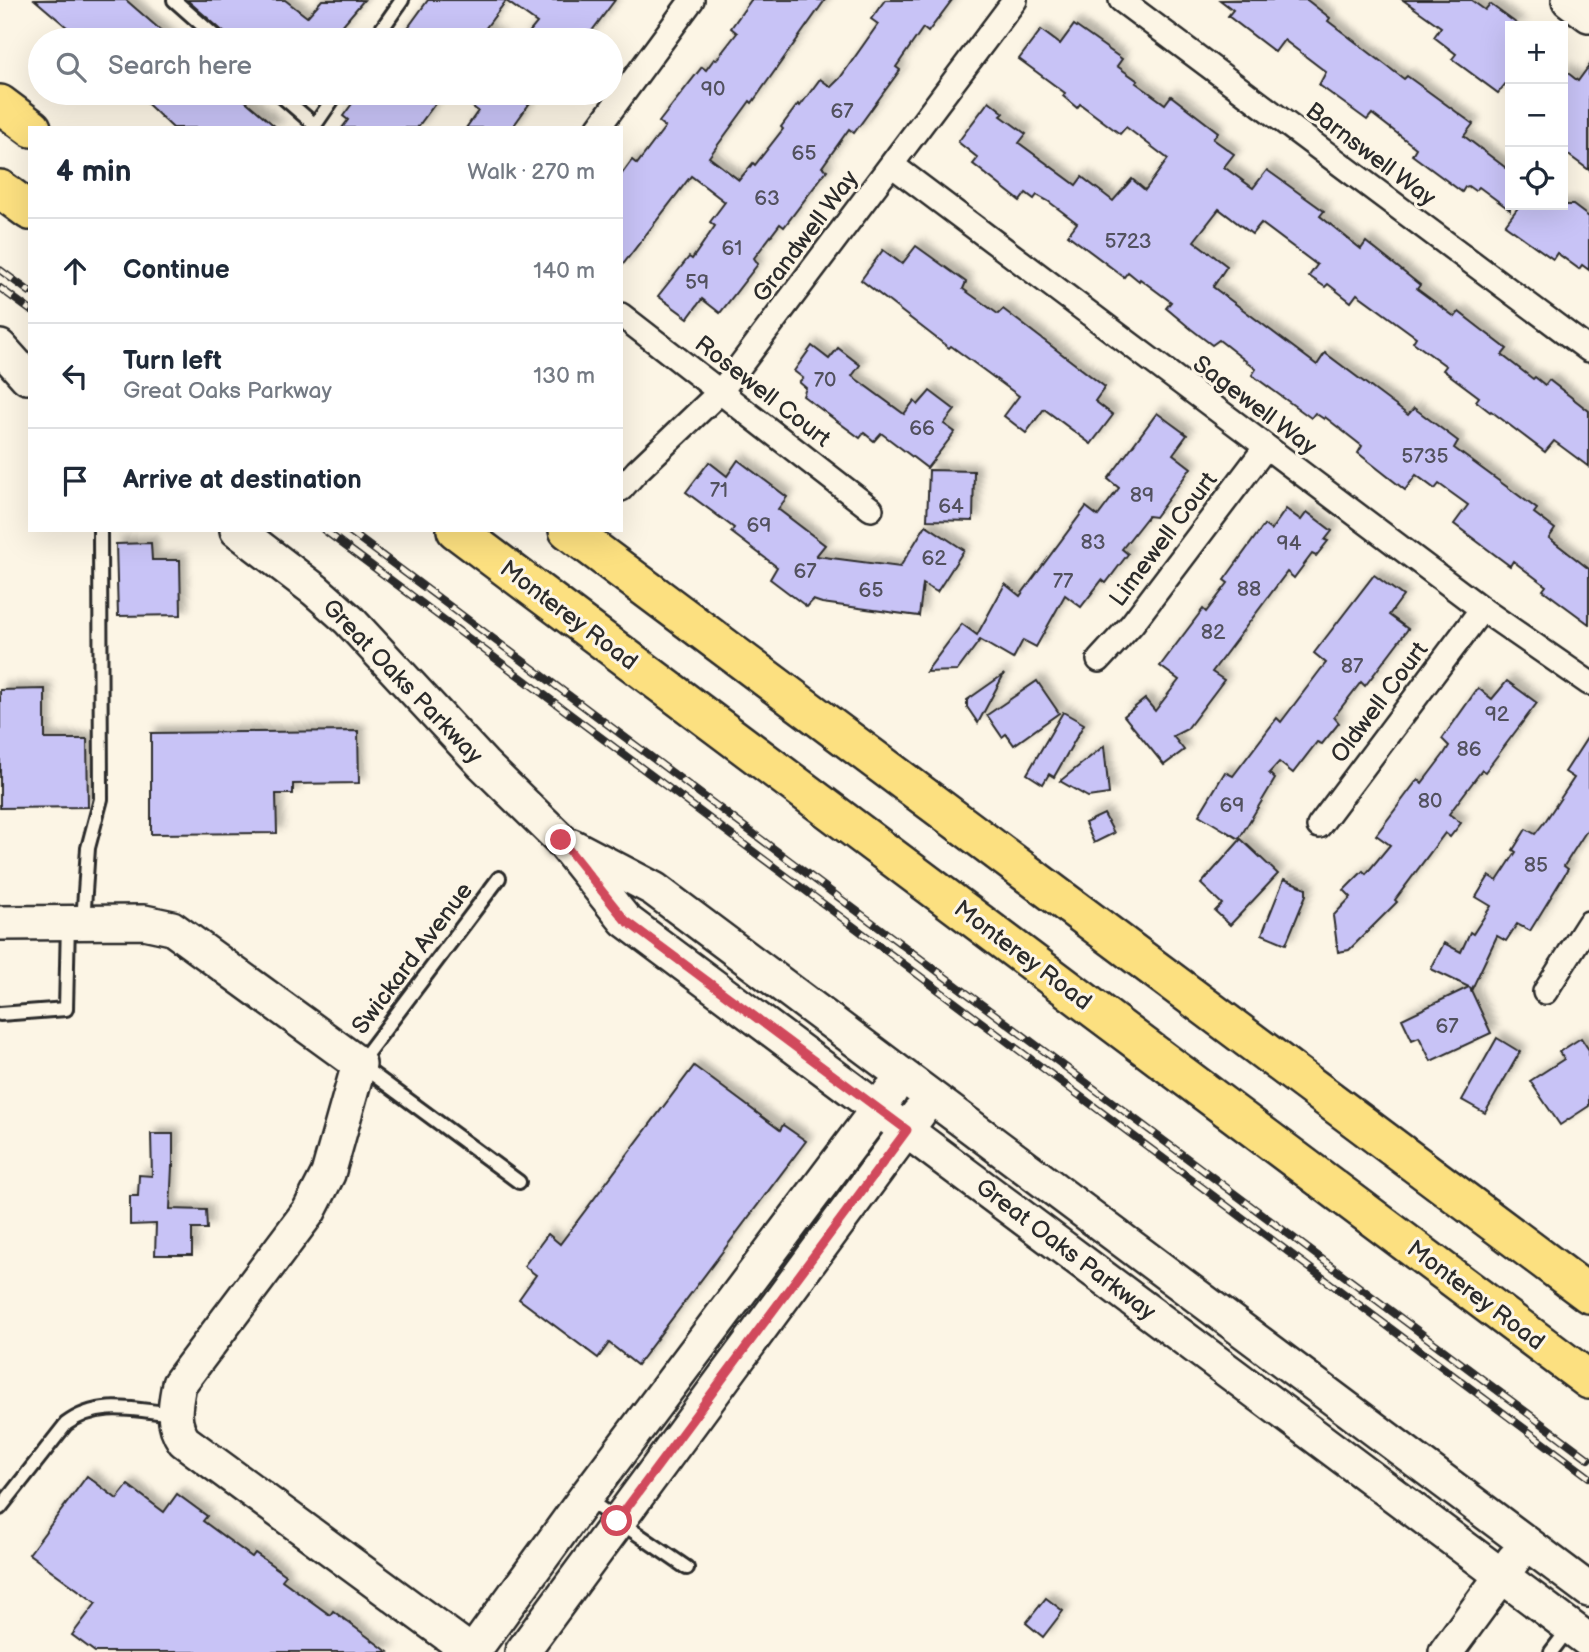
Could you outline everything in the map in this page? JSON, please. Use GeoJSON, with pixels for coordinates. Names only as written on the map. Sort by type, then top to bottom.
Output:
{"type":"FeatureCollection","features":[{"type":"Feature","properties":{"kind":"main road"},"geometry":{"type":"LineString","coordinates":[[1569,0],[1589,15]]}},
{"type":"Feature","properties":{"kind":"main road"},"geometry":{"type":"LineString","coordinates":[[0,103],[29,126]]}},
{"type":"Feature","properties":{"kind":"main road"},"geometry":{"type":"LineString","coordinates":[[0,189],[28,210]]}},
{"type":"Feature","properties":{"kind":"main road"},"geometry":{"type":"LineString","coordinates":[[0,347],[19,373]]}},
{"type":"Feature","properties":{"kind":"main road","name":"Great Oaks Parkway"},"geometry":{"type":"LineString","coordinates":[[240,532],[349,620],[483,764],[561,840],[625,920],[1502,1576],[1570,1640]]}},
{"type":"Feature","properties":{"kind":"main road","name":"Monterey Road"},"geometry":{"type":"LineString","coordinates":[[459,532],[1589,1380]]}},
{"type":"Feature","properties":{"kind":"main road"},"geometry":{"type":"LineString","coordinates":[[578,533],[1589,1294]]}},
{"type":"Feature","properties":{"kind":"main road","name":"Great Oaks Parkway"},"geometry":{"type":"LineString","coordinates":[[561,840],[654,890],[1589,1590]]}},
{"type":"Feature","properties":{"kind":"main road"},"geometry":{"type":"LineString","coordinates":[[0,923],[144,922],[172,928],[359,1064],[328,1174],[309,1211],[179,1384],[174,1414],[177,1431],[184,1441],[472,1652],[903,1075]]}},
{"type":"Feature","properties":{"kind":"main road"},"geometry":{"type":"LineString","coordinates":[[522,1652],[931,1097]]}},
{"type":"Feature","properties":{"kind":"main road"},"geometry":{"type":"LineString","coordinates":[[1446,1652],[1526,1543]]}},
{"type":"Feature","properties":{"kind":"street"},"geometry":{"type":"LineString","coordinates":[[623,94],[692,0]]}},
{"type":"Feature","properties":{"kind":"street","name":"Grandwell Way"},"geometry":{"type":"LineString","coordinates":[[623,487],[721,391],[1015,0]]}},
{"type":"Feature","properties":{"kind":"street","name":"Barnswell Way"},"geometry":{"type":"LineString","coordinates":[[1121,0],[1589,350]]}},
{"type":"Feature","properties":{"kind":"street"},"geometry":{"type":"LineString","coordinates":[[599,126],[615,105]]}},
{"type":"Feature","properties":{"kind":"street","name":"Sagewell Way"},"geometry":{"type":"LineString","coordinates":[[892,164],[1482,609],[1589,683]]}},
{"type":"Feature","properties":{"kind":"street","name":"Rosewell Court"},"geometry":{"type":"LineString","coordinates":[[623,317],[871,509]]}},
{"type":"Feature","properties":{"kind":"street","name":"Limewell Court"},"geometry":{"type":"LineString","coordinates":[[1099,660],[1132,624],[1266,447]]}},
{"type":"Feature","properties":{"kind":"street","name":"Oldwell Court"},"geometry":{"type":"LineString","coordinates":[[1319,826],[1482,609]]}},
{"type":"Feature","properties":{"kind":"street"},"geometry":{"type":"LineString","coordinates":[[1545,992],[1589,923]]}},
{"type":"Feature","properties":{"kind":"lane"},"geometry":{"type":"LineString","coordinates":[[174,0],[206,28]]}},
{"type":"Feature","properties":{"kind":"lane"},"geometry":{"type":"LineString","coordinates":[[382,28],[402,0]]}},
{"type":"Feature","properties":{"kind":"lane"},"geometry":{"type":"LineString","coordinates":[[291,105],[313,126]]}},
{"type":"Feature","properties":{"kind":"lane"},"geometry":{"type":"LineString","coordinates":[[315,126],[329,105]]}},
{"type":"Feature","properties":{"kind":"lane"},"geometry":{"type":"LineString","coordinates":[[0,1014],[66,1009],[88,848],[101,799],[100,532]]}},
{"type":"Feature","properties":{"kind":"lane","name":"Swickard Avenue"},"geometry":{"type":"LineString","coordinates":[[359,1064],[499,878]]}},
{"type":"Feature","properties":{"kind":"lane"},"geometry":{"type":"LineString","coordinates":[[359,1064],[519,1182]]}},
{"type":"Feature","properties":{"kind":"lane"},"geometry":{"type":"LineString","coordinates":[[0,1508],[66,1424],[78,1415],[96,1408],[115,1407],[174,1414]]}},
{"type":"Feature","properties":{"kind":"lane"},"geometry":{"type":"LineString","coordinates":[[585,1498],[687,1568]]}},
{"type":"Feature","properties":{"kind":"building"},"geometry":{"type":"Polygon","coordinates":[[[35,0],[126,0],[158,28],[68,28],[35,0]]]}},
{"type":"Feature","properties":{"kind":"building"},"geometry":{"type":"Polygon","coordinates":[[[187,0],[285,0],[307,17],[322,0],[364,0],[340,28],[219,28],[187,0]]]}},
{"type":"Feature","properties":{"kind":"building"},"geometry":{"type":"Polygon","coordinates":[[[428,0],[615,0],[594,28],[533,28],[537,23],[506,1],[486,28],[408,28],[428,0]]]}},
{"type":"Feature","properties":{"kind":"building"},"geometry":{"type":"Polygon","coordinates":[[[751,0],[825,0],[752,103],[750,101],[709,157],[739,180],[753,163],[755,165],[783,129],[781,127],[798,104],[800,106],[820,79],[831,87],[840,78],[878,24],[871,19],[885,0],[952,0],[928,32],[923,28],[896,67],[900,70],[854,133],[849,129],[822,167],[827,170],[784,227],[780,224],[754,258],[758,264],[720,313],[702,299],[688,318],[658,296],[689,257],[692,259],[715,226],[710,222],[725,202],[691,176],[623,264],[623,172],[632,160],[637,164],[665,127],[659,122],[702,67],[706,70],[737,33],[731,28],[751,0]]]}},
{"type":"Feature","properties":{"kind":"building"},"geometry":{"type":"Polygon","coordinates":[[[1220,0],[1307,0],[1330,18],[1328,21],[1404,79],[1407,76],[1473,124],[1464,136],[1505,167],[1505,206],[1479,187],[1475,191],[1468,186],[1462,192],[1412,155],[1416,148],[1372,114],[1367,120],[1319,85],[1326,72],[1284,40],[1275,52],[1228,16],[1233,10],[1220,0]]]}},
{"type":"Feature","properties":{"kind":"building"},"geometry":{"type":"Polygon","coordinates":[[[1403,0],[1471,0],[1485,10],[1490,4],[1513,21],[1505,21],[1505,84],[1498,93],[1452,59],[1456,54],[1434,37],[1441,27],[1403,0]]]}},
{"type":"Feature","properties":{"kind":"building"},"geometry":{"type":"Polygon","coordinates":[[[1074,25],[1122,59],[1117,66],[1138,81],[1136,83],[1165,104],[1171,96],[1218,132],[1213,139],[1234,154],[1224,167],[1253,188],[1267,170],[1324,211],[1320,216],[1361,249],[1366,242],[1420,285],[1417,289],[1455,317],[1459,312],[1507,349],[1502,355],[1533,379],[1535,377],[1545,385],[1549,380],[1589,411],[1589,467],[1554,441],[1545,452],[1490,412],[1476,401],[1479,397],[1443,370],[1446,366],[1413,342],[1416,337],[1357,294],[1351,302],[1328,284],[1325,287],[1309,276],[1317,265],[1261,223],[1252,234],[1219,209],[1194,241],[1227,266],[1213,287],[1317,365],[1325,353],[1408,415],[1414,408],[1458,441],[1454,448],[1537,509],[1534,513],[1555,529],[1549,538],[1589,569],[1589,624],[1543,590],[1546,586],[1513,561],[1510,566],[1454,524],[1468,505],[1439,484],[1435,489],[1416,475],[1405,490],[1358,453],[1362,446],[1325,417],[1324,419],[1315,413],[1311,418],[1252,375],[1256,369],[1219,340],[1212,345],[1191,329],[1166,308],[1171,302],[1128,272],[1124,277],[1068,235],[1077,223],[1048,201],[1037,195],[1034,199],[1026,193],[1020,201],[973,164],[978,158],[958,142],[989,101],[1004,113],[1001,116],[1026,134],[1019,143],[1076,185],[1082,177],[1113,201],[1132,179],[1145,190],[1168,159],[1126,127],[1120,134],[1080,104],[1077,108],[1063,96],[1065,93],[1019,59],[1041,30],[1060,44],[1074,25]]]}},
{"type":"Feature","properties":{"kind":"building"},"geometry":{"type":"Polygon","coordinates":[[[1589,66],[1589,170],[1568,155],[1568,73],[1578,81],[1589,66]]]}},
{"type":"Feature","properties":{"kind":"building"},"geometry":{"type":"Polygon","coordinates":[[[149,105],[250,105],[275,126],[171,126],[149,105]]]}},
{"type":"Feature","properties":{"kind":"building"},"geometry":{"type":"Polygon","coordinates":[[[351,105],[434,105],[418,126],[344,126],[348,120],[343,116],[351,105]]]}},
{"type":"Feature","properties":{"kind":"building"},"geometry":{"type":"Polygon","coordinates":[[[470,105],[528,105],[513,126],[467,126],[478,111],[470,105]]]}},
{"type":"Feature","properties":{"kind":"building"},"geometry":{"type":"Polygon","coordinates":[[[1568,205],[1573,205],[1589,217],[1589,270],[1582,265],[1579,269],[1557,253],[1553,259],[1505,225],[1516,210],[1568,210],[1568,205]]]}},
{"type":"Feature","properties":{"kind":"building"},"geometry":{"type":"Polygon","coordinates":[[[916,246],[966,282],[963,289],[998,314],[1003,309],[1105,387],[1095,401],[1113,415],[1091,444],[1044,409],[1026,433],[1004,416],[1019,396],[951,346],[949,348],[861,280],[883,250],[902,264],[916,246]]]}},
{"type":"Feature","properties":{"kind":"building"},"geometry":{"type":"Polygon","coordinates":[[[812,346],[829,359],[838,348],[860,365],[852,376],[904,414],[914,401],[918,405],[930,391],[955,410],[944,424],[955,432],[927,468],[881,433],[874,441],[864,433],[860,438],[803,396],[806,388],[799,382],[803,378],[794,371],[812,346]]]}},
{"type":"Feature","properties":{"kind":"building"},"geometry":{"type":"Polygon","coordinates":[[[1157,413],[1187,435],[1173,454],[1191,468],[1155,517],[1148,516],[1122,549],[1128,554],[1106,583],[1102,580],[1081,607],[1065,595],[1036,647],[1023,640],[1013,659],[980,640],[957,671],[926,672],[962,624],[977,635],[1005,584],[1020,596],[1086,507],[1098,516],[1119,488],[1108,479],[1157,413]]]}},
{"type":"Feature","properties":{"kind":"building"},"geometry":{"type":"Polygon","coordinates":[[[738,460],[787,497],[778,509],[825,545],[816,556],[900,567],[926,525],[964,550],[937,592],[923,584],[919,616],[813,600],[807,607],[770,579],[777,567],[731,532],[734,528],[686,492],[709,462],[727,476],[738,460]]]}},
{"type":"Feature","properties":{"kind":"building"},"geometry":{"type":"Polygon","coordinates":[[[929,470],[974,471],[973,521],[927,520],[929,470]]]}},
{"type":"Feature","properties":{"kind":"building"},"geometry":{"type":"Polygon","coordinates":[[[1286,509],[1301,520],[1307,512],[1332,531],[1325,540],[1328,541],[1316,556],[1312,554],[1294,578],[1287,572],[1212,672],[1224,680],[1187,729],[1173,736],[1184,750],[1164,765],[1124,716],[1145,699],[1155,711],[1179,680],[1160,666],[1203,609],[1206,612],[1228,583],[1224,580],[1264,525],[1271,530],[1286,509]]]}},
{"type":"Feature","properties":{"kind":"building"},"geometry":{"type":"Polygon","coordinates":[[[151,543],[152,560],[180,560],[181,615],[118,616],[116,544],[151,543]]]}},
{"type":"Feature","properties":{"kind":"building"},"geometry":{"type":"Polygon","coordinates":[[[1374,575],[1403,596],[1389,615],[1408,629],[1365,686],[1361,682],[1334,717],[1339,723],[1322,744],[1317,742],[1293,773],[1279,762],[1269,773],[1275,779],[1239,839],[1199,815],[1225,772],[1233,776],[1277,718],[1281,722],[1326,663],[1314,653],[1374,575]]]}},
{"type":"Feature","properties":{"kind":"building"},"geometry":{"type":"Polygon","coordinates":[[[1004,674],[978,723],[967,707],[967,700],[1004,674]]]}},
{"type":"Feature","properties":{"kind":"building"},"geometry":{"type":"Polygon","coordinates":[[[1037,681],[1059,713],[1014,745],[1006,734],[1002,737],[987,715],[1037,681]]]}},
{"type":"Feature","properties":{"kind":"building"},"geometry":{"type":"Polygon","coordinates":[[[1507,681],[1537,703],[1485,772],[1482,770],[1449,814],[1461,823],[1450,837],[1445,833],[1395,900],[1397,902],[1349,950],[1338,952],[1333,916],[1351,897],[1344,890],[1363,871],[1366,874],[1390,845],[1376,835],[1418,779],[1422,783],[1444,754],[1449,746],[1442,739],[1478,688],[1492,699],[1507,681]]]}},
{"type":"Feature","properties":{"kind":"building"},"geometry":{"type":"Polygon","coordinates":[[[45,689],[45,739],[87,739],[88,807],[0,808],[0,690],[45,689]]]}},
{"type":"Feature","properties":{"kind":"building"},"geometry":{"type":"Polygon","coordinates":[[[1063,712],[1084,724],[1054,777],[1049,774],[1043,784],[1027,774],[1063,712]]]}},
{"type":"Feature","properties":{"kind":"building"},"geometry":{"type":"Polygon","coordinates":[[[358,731],[359,783],[293,784],[293,794],[276,794],[277,833],[151,834],[151,733],[358,731]]]}},
{"type":"Feature","properties":{"kind":"building"},"geometry":{"type":"Polygon","coordinates":[[[1589,735],[1589,827],[1564,866],[1568,869],[1530,931],[1517,924],[1506,941],[1497,936],[1472,989],[1470,988],[1491,1033],[1431,1061],[1419,1037],[1412,1040],[1402,1019],[1469,987],[1431,969],[1444,943],[1461,952],[1470,932],[1473,934],[1491,906],[1476,897],[1489,876],[1497,881],[1516,852],[1513,850],[1526,829],[1535,834],[1546,820],[1574,778],[1565,772],[1589,735]]]}},
{"type":"Feature","properties":{"kind":"building"},"geometry":{"type":"Polygon","coordinates":[[[1104,746],[1109,794],[1088,797],[1060,781],[1104,746]]]}},
{"type":"Feature","properties":{"kind":"building"},"geometry":{"type":"Polygon","coordinates":[[[1104,814],[1114,833],[1094,843],[1085,823],[1104,814]]]}},
{"type":"Feature","properties":{"kind":"building"},"geometry":{"type":"Polygon","coordinates":[[[1241,839],[1278,874],[1230,925],[1215,911],[1222,904],[1201,884],[1241,839]]]}},
{"type":"Feature","properties":{"kind":"building"},"geometry":{"type":"Polygon","coordinates":[[[1284,879],[1306,888],[1306,895],[1286,944],[1262,934],[1284,879]]]}},
{"type":"Feature","properties":{"kind":"building"},"geometry":{"type":"Polygon","coordinates":[[[1497,1038],[1520,1052],[1485,1113],[1462,1100],[1497,1038]]]}},
{"type":"Feature","properties":{"kind":"building"},"geometry":{"type":"Polygon","coordinates":[[[1581,1038],[1589,1050],[1589,1106],[1560,1125],[1530,1081],[1564,1059],[1559,1052],[1581,1038]]]}},
{"type":"Feature","properties":{"kind":"building"},"geometry":{"type":"Polygon","coordinates":[[[694,1066],[780,1130],[783,1125],[806,1141],[637,1365],[609,1343],[598,1358],[519,1299],[536,1275],[524,1266],[548,1234],[560,1244],[694,1066]]]}},
{"type":"Feature","properties":{"kind":"building"},"geometry":{"type":"Polygon","coordinates":[[[151,1134],[173,1134],[170,1209],[206,1210],[207,1229],[192,1229],[192,1255],[155,1255],[156,1224],[130,1225],[130,1196],[138,1196],[139,1175],[152,1176],[151,1134]]]}},
{"type":"Feature","properties":{"kind":"building"},"geometry":{"type":"Polygon","coordinates":[[[87,1476],[117,1499],[128,1485],[164,1512],[177,1494],[207,1516],[203,1521],[252,1557],[255,1553],[286,1575],[282,1580],[330,1615],[333,1611],[388,1652],[95,1652],[72,1635],[96,1603],[29,1554],[87,1476]]]}},
{"type":"Feature","properties":{"kind":"building"},"geometry":{"type":"Polygon","coordinates":[[[1046,1598],[1063,1611],[1043,1637],[1026,1623],[1046,1598]]]}},
{"type":"Feature","properties":{"kind":"railway"},"geometry":{"type":"LineString","coordinates":[[0,270],[28,291]]}},
{"type":"Feature","properties":{"kind":"railway"},"geometry":{"type":"LineString","coordinates":[[0,288],[28,309]]}},
{"type":"Feature","properties":{"kind":"railway"},"geometry":{"type":"LineString","coordinates":[[327,532],[1589,1477]]}},
{"type":"Feature","properties":{"kind":"railway"},"geometry":{"type":"LineString","coordinates":[[351,532],[1589,1459]]}},
{"type":"Feature","properties":{"kind":"route"},"geometry":{"type":"LineString","coordinates":[[561,840],[625,920],[907,1130],[617,1521]]}}]}
